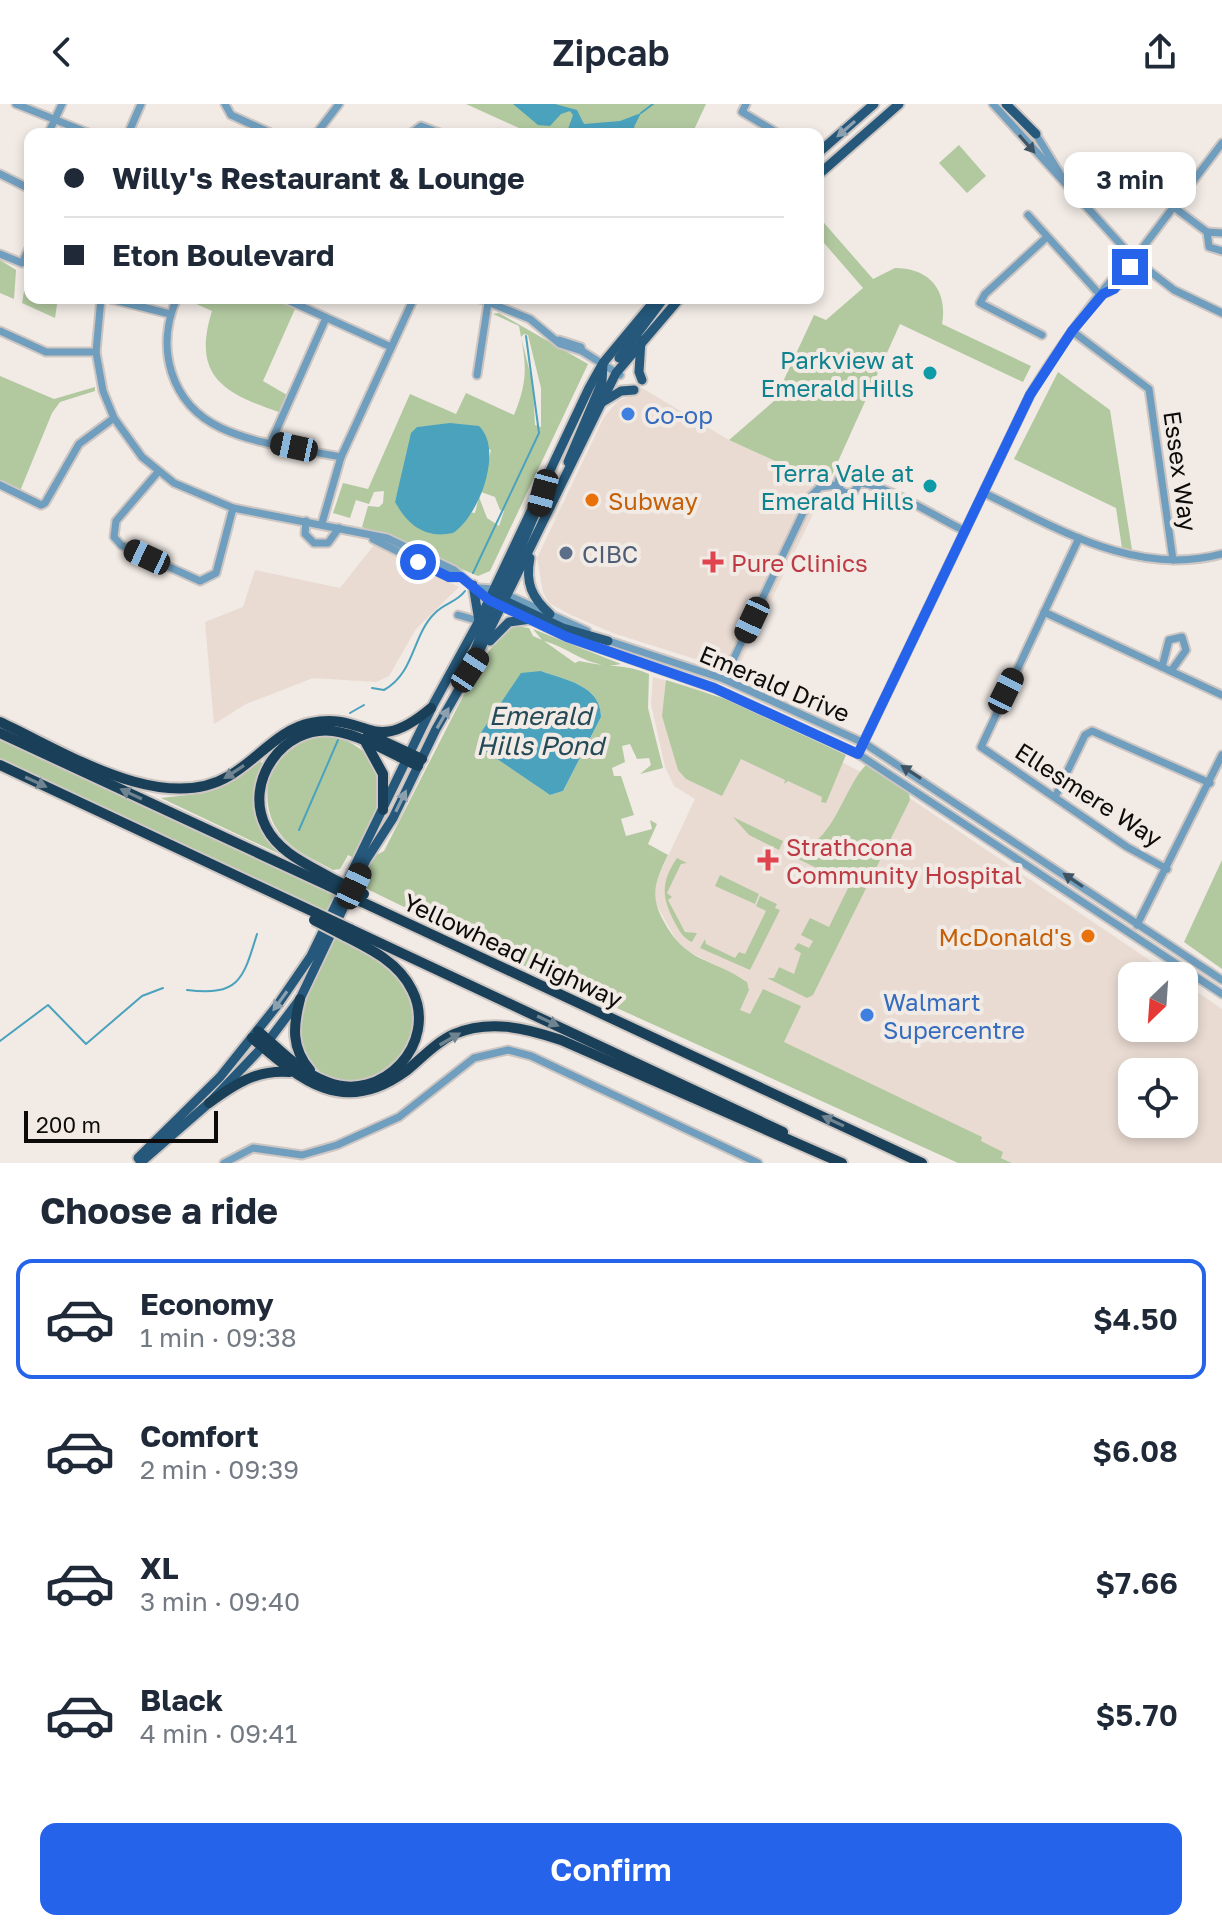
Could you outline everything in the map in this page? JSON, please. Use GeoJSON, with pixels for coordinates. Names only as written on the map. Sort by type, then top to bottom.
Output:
{"type":"FeatureCollection","features":[{"type":"Feature","properties":{"kind":"highway"},"geometry":{"type":"LineString","coordinates":[[0,722],[107,771],[171,790],[201,789],[229,776],[297,727],[325,721],[396,732],[431,708]]}},
{"type":"Feature","properties":{"kind":"highway"},"geometry":{"type":"LineString","coordinates":[[352,726],[420,763]]}},
{"type":"Feature","properties":{"kind":"highway"},"geometry":{"type":"LineString","coordinates":[[331,882],[273,836],[262,815],[263,779],[282,746],[303,734],[332,731],[408,757]]}},
{"type":"Feature","properties":{"kind":"highway"},"geometry":{"type":"LineString","coordinates":[[0,733],[331,882]]}},
{"type":"Feature","properties":{"kind":"highway"},"geometry":{"type":"LineString","coordinates":[[365,741],[383,774],[383,810]]}},
{"type":"Feature","properties":{"kind":"highway","name":"Yellowhead Highway"},"geometry":{"type":"LineString","coordinates":[[0,765],[211,864],[348,933],[850,1163]]}},
{"type":"Feature","properties":{"kind":"highway","name":"Yellowhead Highway"},"geometry":{"type":"LineString","coordinates":[[331,882],[389,909],[396,917],[922,1163]]}},
{"type":"Feature","properties":{"kind":"highway"},"geometry":{"type":"LineString","coordinates":[[266,1044],[320,1079],[348,1087],[379,1081],[406,1058],[419,1028],[415,998],[397,969],[348,933]]}},
{"type":"Feature","properties":{"kind":"highway"},"geometry":{"type":"LineString","coordinates":[[300,999],[293,1024],[296,1044],[308,1068],[320,1079]]}},
{"type":"Feature","properties":{"kind":"highway"},"geometry":{"type":"LineString","coordinates":[[255,1034],[292,1073],[331,1092],[361,1094],[389,1083],[452,1035],[487,1026],[519,1027],[561,1040],[842,1163]]}},
{"type":"Feature","properties":{"kind":"highway"},"geometry":{"type":"LineString","coordinates":[[209,1103],[239,1081],[260,1073],[292,1073]]}},
{"type":"Feature","properties":{"kind":"main road"},"geometry":{"type":"LineString","coordinates":[[824,148],[874,104]]}},
{"type":"Feature","properties":{"kind":"main road"},"geometry":{"type":"LineString","coordinates":[[876,124],[890,104]]}},
{"type":"Feature","properties":{"kind":"main road"},"geometry":{"type":"LineString","coordinates":[[824,170],[899,104]]}},
{"type":"Feature","properties":{"kind":"main road"},"geometry":{"type":"LineString","coordinates":[[1006,104],[1036,134]]}},
{"type":"Feature","properties":{"kind":"main road"},"geometry":{"type":"LineString","coordinates":[[137,1163],[209,1103],[266,1044],[300,999],[366,860],[389,825],[470,670],[547,476],[603,363],[652,304]]}},
{"type":"Feature","properties":{"kind":"main road"},"geometry":{"type":"LineString","coordinates":[[618,374],[620,356],[659,304]]}},
{"type":"Feature","properties":{"kind":"main road"},"geometry":{"type":"LineString","coordinates":[[137,1163],[207,1091],[255,1034],[311,956],[431,708],[479,621],[499,598],[534,543],[618,374],[641,340],[674,304]]}},
{"type":"Feature","properties":{"kind":"main road"},"geometry":{"type":"LineString","coordinates":[[641,340],[639,372],[642,380]]}},
{"type":"Feature","properties":{"kind":"main road"},"geometry":{"type":"LineString","coordinates":[[555,499],[572,449],[603,379],[603,363]]}},
{"type":"Feature","properties":{"kind":"main road"},"geometry":{"type":"LineString","coordinates":[[601,403],[621,391],[634,390]]}},
{"type":"Feature","properties":{"kind":"main road"},"geometry":{"type":"LineString","coordinates":[[534,543],[529,585],[535,601],[550,614]]}},
{"type":"Feature","properties":{"kind":"main road"},"geometry":{"type":"LineString","coordinates":[[476,587],[479,621]]}},
{"type":"Feature","properties":{"kind":"main road"},"geometry":{"type":"LineString","coordinates":[[499,598],[563,628],[608,641]]}},
{"type":"Feature","properties":{"kind":"main road"},"geometry":{"type":"LineString","coordinates":[[470,670],[500,628],[514,620],[531,619]]}},
{"type":"Feature","properties":{"kind":"street"},"geometry":{"type":"LineString","coordinates":[[16,104],[72,128]]}},
{"type":"Feature","properties":{"kind":"street"},"geometry":{"type":"LineString","coordinates":[[51,128],[62,104]]}},
{"type":"Feature","properties":{"kind":"street"},"geometry":{"type":"LineString","coordinates":[[131,128],[141,104]]}},
{"type":"Feature","properties":{"kind":"street"},"geometry":{"type":"LineString","coordinates":[[225,104],[231,115],[249,128]]}},
{"type":"Feature","properties":{"kind":"street"},"geometry":{"type":"LineString","coordinates":[[321,128],[339,104]]}},
{"type":"Feature","properties":{"kind":"street"},"geometry":{"type":"LineString","coordinates":[[746,104],[742,112],[769,128]]}},
{"type":"Feature","properties":{"kind":"street"},"geometry":{"type":"LineString","coordinates":[[993,104],[1133,261],[1174,290],[1219,310]]}},
{"type":"Feature","properties":{"kind":"street"},"geometry":{"type":"LineString","coordinates":[[1013,104],[1036,134],[1065,182]]}},
{"type":"Feature","properties":{"kind":"street"},"geometry":{"type":"LineString","coordinates":[[858,754],[1030,395],[1072,331],[1123,266],[1133,261],[1222,143]]}},
{"type":"Feature","properties":{"kind":"street"},"geometry":{"type":"LineString","coordinates":[[0,174],[24,186]]}},
{"type":"Feature","properties":{"kind":"street"},"geometry":{"type":"LineString","coordinates":[[1175,208],[1207,232],[1222,233]]}},
{"type":"Feature","properties":{"kind":"street"},"geometry":{"type":"LineString","coordinates":[[1028,215],[1102,295]]}},
{"type":"Feature","properties":{"kind":"street"},"geometry":{"type":"LineString","coordinates":[[1207,232],[1212,250],[1222,251]]}},
{"type":"Feature","properties":{"kind":"street"},"geometry":{"type":"LineString","coordinates":[[1042,335],[980,303],[985,294],[1047,237]]}},
{"type":"Feature","properties":{"kind":"street"},"geometry":{"type":"LineString","coordinates":[[0,254],[22,263],[24,259]]}},
{"type":"Feature","properties":{"kind":"street"},"geometry":{"type":"LineString","coordinates":[[103,304],[96,352],[103,391],[114,418],[158,472],[190,492],[233,508],[322,523],[372,537],[420,558],[449,577],[461,577],[499,598]]}},
{"type":"Feature","properties":{"kind":"street"},"geometry":{"type":"LineString","coordinates":[[129,304],[170,314]]}},
{"type":"Feature","properties":{"kind":"street"},"geometry":{"type":"LineString","coordinates":[[174,304],[166,327],[168,362],[176,385],[195,411],[222,429],[341,457]]}},
{"type":"Feature","properties":{"kind":"street"},"geometry":{"type":"LineString","coordinates":[[296,304],[391,347]]}},
{"type":"Feature","properties":{"kind":"street"},"geometry":{"type":"LineString","coordinates":[[322,523],[341,457],[411,304]]}},
{"type":"Feature","properties":{"kind":"street"},"geometry":{"type":"LineString","coordinates":[[477,375],[488,304]]}},
{"type":"Feature","properties":{"kind":"street"},"geometry":{"type":"LineString","coordinates":[[491,304],[530,319],[559,340],[560,344],[582,351],[618,374]]}},
{"type":"Feature","properties":{"kind":"street"},"geometry":{"type":"LineString","coordinates":[[271,442],[326,318]]}},
{"type":"Feature","properties":{"kind":"street"},"geometry":{"type":"LineString","coordinates":[[0,331],[46,352],[96,352]]}},
{"type":"Feature","properties":{"kind":"street","name":"Essex Way"},"geometry":{"type":"LineString","coordinates":[[1072,331],[1149,389],[1173,560]]}},
{"type":"Feature","properties":{"kind":"street"},"geometry":{"type":"LineString","coordinates":[[0,485],[41,505],[45,503],[79,444],[114,418]]}},
{"type":"Feature","properties":{"kind":"street"},"geometry":{"type":"LineString","coordinates":[[158,472],[116,521],[114,537],[121,545],[200,581],[208,580],[216,573],[233,508]]}},
{"type":"Feature","properties":{"kind":"street"},"geometry":{"type":"LineString","coordinates":[[837,485],[841,476],[847,473],[856,477],[858,483]]}},
{"type":"Feature","properties":{"kind":"street"},"geometry":{"type":"LineString","coordinates":[[858,483],[882,486],[905,502],[965,531]]}},
{"type":"Feature","properties":{"kind":"street"},"geometry":{"type":"LineString","coordinates":[[837,485],[844,493],[850,494],[858,483]]}},
{"type":"Feature","properties":{"kind":"street"},"geometry":{"type":"LineString","coordinates":[[724,679],[811,496],[820,487],[837,485]]}},
{"type":"Feature","properties":{"kind":"street"},"geometry":{"type":"LineString","coordinates":[[984,493],[1079,538],[1130,556],[1173,560],[1222,554]]}},
{"type":"Feature","properties":{"kind":"street"},"geometry":{"type":"LineString","coordinates":[[306,521],[305,534],[314,543],[328,543],[339,528]]}},
{"type":"Feature","properties":{"kind":"street","name":"Ellesmere Way"},"geometry":{"type":"LineString","coordinates":[[1079,538],[981,747],[1167,869]]}},
{"type":"Feature","properties":{"kind":"street","name":"Emerald Drive"},"geometry":{"type":"LineString","coordinates":[[499,598],[550,614],[608,641],[724,679],[864,743],[1222,980]]}},
{"type":"Feature","properties":{"kind":"street","name":"Emerald Drive"},"geometry":{"type":"LineString","coordinates":[[499,598],[531,619],[602,651],[714,688],[858,754],[1222,994]]}},
{"type":"Feature","properties":{"kind":"street"},"geometry":{"type":"LineString","coordinates":[[1044,612],[1222,695]]}},
{"type":"Feature","properties":{"kind":"street"},"geometry":{"type":"LineString","coordinates":[[458,615],[479,621]]}},
{"type":"Feature","properties":{"kind":"street"},"geometry":{"type":"LineString","coordinates":[[1162,667],[1169,640],[1182,637],[1186,650],[1171,671]]}},
{"type":"Feature","properties":{"kind":"street"},"geometry":{"type":"LineString","coordinates":[[1055,797],[1085,735],[1092,731],[1210,783]]}},
{"type":"Feature","properties":{"kind":"street"},"geometry":{"type":"LineString","coordinates":[[1132,933],[1222,755]]}},
{"type":"Feature","properties":{"kind":"street"},"geometry":{"type":"LineString","coordinates":[[224,1163],[253,1148],[302,1155],[361,1136],[406,1113],[474,1058],[508,1050],[531,1056],[758,1163]]}},
{"type":"Feature","properties":{"kind":"shaded area"},"geometry":{"type":"Polygon","coordinates":[[[637,385],[729,440],[817,480],[831,477],[736,672],[613,633],[549,603],[543,592],[537,558],[604,417],[618,401],[630,396],[637,385]]]}},
{"type":"Feature","properties":{"kind":"shaded area"},"geometry":{"type":"Polygon","coordinates":[[[374,545],[459,587],[416,629],[389,676],[376,682],[313,678],[246,704],[214,724],[205,622],[243,607],[255,570],[340,588],[374,545]]]}},
{"type":"Feature","properties":{"kind":"shaded area"},"geometry":{"type":"Polygon","coordinates":[[[653,677],[699,689],[902,793],[1152,962],[1118,962],[1118,1042],[1198,1042],[1198,993],[1222,1009],[1222,1163],[1012,1163],[733,1019],[749,988],[745,980],[680,947],[654,900],[654,886],[695,799],[674,786],[665,767],[651,704],[653,677]]]}},
{"type":"Feature","properties":{"kind":"green space"},"geometry":{"type":"Polygon","coordinates":[[[466,104],[706,104],[695,128],[519,128],[466,104]]]}},
{"type":"Feature","properties":{"kind":"green space"},"geometry":{"type":"Polygon","coordinates":[[[959,145],[986,176],[967,193],[939,163],[959,145]]]}},
{"type":"Feature","properties":{"kind":"green space"},"geometry":{"type":"Polygon","coordinates":[[[824,223],[873,279],[895,268],[927,277],[942,301],[942,324],[1031,366],[1023,382],[900,324],[831,477],[817,480],[729,440],[774,401],[814,315],[826,320],[863,288],[824,243],[824,223]]]}},
{"type":"Feature","properties":{"kind":"green space"},"geometry":{"type":"Polygon","coordinates":[[[0,260],[16,270],[14,299],[0,293],[0,260]]]}},
{"type":"Feature","properties":{"kind":"green space"},"geometry":{"type":"Polygon","coordinates":[[[24,304],[57,304],[55,318],[24,304]]]}},
{"type":"Feature","properties":{"kind":"green space"},"geometry":{"type":"Polygon","coordinates":[[[196,304],[285,304],[295,309],[263,381],[287,395],[279,412],[227,389],[209,366],[206,351],[212,311],[196,304]]]}},
{"type":"Feature","properties":{"kind":"green space"},"geometry":{"type":"Polygon","coordinates":[[[499,313],[588,364],[490,571],[478,576],[362,527],[368,506],[379,507],[383,503],[384,491],[374,492],[369,504],[356,500],[350,518],[333,513],[343,483],[368,489],[410,394],[456,414],[466,393],[514,415],[524,381],[521,338],[533,385],[535,425],[541,427],[541,388],[528,335],[521,337],[519,326],[493,314],[499,313]],[[430,426],[417,427],[395,502],[475,513],[479,497],[487,518],[499,526],[504,511],[500,510],[495,497],[481,492],[491,450],[430,426]]]}},
{"type":"Feature","properties":{"kind":"green space"},"geometry":{"type":"Polygon","coordinates":[[[1058,372],[1110,410],[1132,550],[1122,548],[1116,508],[1014,459],[1058,372]]]}},
{"type":"Feature","properties":{"kind":"green space"},"geometry":{"type":"Polygon","coordinates":[[[0,376],[54,399],[95,387],[95,391],[60,402],[52,413],[20,491],[0,482],[0,376]]]}},
{"type":"Feature","properties":{"kind":"green space"},"geometry":{"type":"Polygon","coordinates":[[[508,625],[529,628],[533,636],[542,640],[533,629],[621,664],[591,662],[544,641],[575,663],[624,667],[649,674],[648,708],[663,768],[640,774],[651,765],[649,758],[637,759],[630,744],[622,746],[625,762],[612,768],[614,776],[621,776],[634,815],[621,819],[626,836],[652,829],[650,820],[657,824],[648,844],[668,855],[657,880],[655,895],[659,911],[672,934],[690,952],[747,982],[749,990],[740,1010],[750,1014],[763,989],[801,1006],[784,1042],[982,1137],[981,1141],[1003,1152],[1001,1158],[1012,1163],[958,1163],[531,969],[357,884],[369,859],[384,851],[479,665],[508,625]],[[541,671],[478,746],[550,795],[563,791],[601,717],[595,698],[588,691],[571,681],[541,671]]]}},
{"type":"Feature","properties":{"kind":"green space"},"geometry":{"type":"Polygon","coordinates":[[[666,680],[725,699],[846,755],[826,803],[821,802],[822,797],[788,781],[784,784],[785,780],[741,759],[722,796],[686,779],[678,770],[662,716],[666,680]]]}},
{"type":"Feature","properties":{"kind":"green space"},"geometry":{"type":"Polygon","coordinates":[[[326,734],[348,742],[367,755],[379,774],[381,786],[375,814],[354,858],[348,855],[340,869],[333,870],[286,841],[273,823],[267,796],[268,782],[279,757],[301,739],[326,734]]]}},
{"type":"Feature","properties":{"kind":"green space"},"geometry":{"type":"Polygon","coordinates":[[[0,738],[337,896],[329,912],[0,758],[0,738]]]}},
{"type":"Feature","properties":{"kind":"green space"},"geometry":{"type":"Polygon","coordinates":[[[259,760],[262,763],[255,798],[290,859],[161,798],[205,793],[259,760]]]}},
{"type":"Feature","properties":{"kind":"green space"},"geometry":{"type":"Polygon","coordinates":[[[866,765],[909,793],[910,800],[813,995],[807,998],[767,978],[774,978],[779,967],[794,974],[801,953],[794,949],[798,943],[809,948],[813,941],[801,935],[810,918],[829,927],[850,884],[796,858],[797,855],[787,850],[790,845],[804,846],[815,842],[825,832],[866,765]]]}},
{"type":"Feature","properties":{"kind":"green space"},"geometry":{"type":"Polygon","coordinates":[[[733,817],[783,841],[779,850],[749,835],[733,817]]]}},
{"type":"Feature","properties":{"kind":"green space"},"geometry":{"type":"Polygon","coordinates":[[[677,858],[687,863],[681,864],[667,893],[672,897],[668,900],[685,932],[697,933],[692,942],[678,929],[665,898],[665,883],[677,858]]]}},
{"type":"Feature","properties":{"kind":"green space"},"geometry":{"type":"Polygon","coordinates":[[[1222,860],[1222,969],[1184,942],[1222,860]]]}},
{"type":"Feature","properties":{"kind":"green space"},"geometry":{"type":"Polygon","coordinates":[[[720,875],[759,894],[755,904],[715,886],[720,875]]]}},
{"type":"Feature","properties":{"kind":"green space"},"geometry":{"type":"Polygon","coordinates":[[[760,896],[777,904],[775,908],[780,910],[750,970],[700,948],[705,939],[706,944],[735,958],[739,952],[745,954],[766,911],[756,906],[760,896]]]}},
{"type":"Feature","properties":{"kind":"green space"},"geometry":{"type":"Polygon","coordinates":[[[333,936],[394,972],[411,1002],[413,1026],[406,1048],[393,1066],[375,1078],[355,1084],[334,1080],[314,1066],[302,1048],[298,1033],[299,1017],[307,993],[333,936]]]}},
{"type":"Feature","properties":{"kind":"water"},"geometry":{"type":"Polygon","coordinates":[[[513,104],[555,104],[577,110],[584,124],[620,121],[641,113],[635,128],[568,128],[573,115],[570,111],[561,114],[550,126],[538,125],[513,104]]]}},
{"type":"Feature","properties":{"kind":"water"},"geometry":{"type":"Polygon","coordinates":[[[450,423],[479,426],[486,437],[489,466],[479,498],[463,525],[453,533],[434,534],[418,528],[395,502],[411,433],[417,427],[450,423]]]}},
{"type":"Feature","properties":{"kind":"water","name":"Emerald Hills Pond"},"geometry":{"type":"Polygon","coordinates":[[[541,671],[571,681],[588,691],[599,706],[601,717],[563,791],[550,795],[478,746],[482,731],[521,673],[541,671]]]}},
{"type":"Feature","properties":{"kind":"waterway"},"geometry":{"type":"LineString","coordinates":[[641,113],[653,104]]}},
{"type":"Feature","properties":{"kind":"waterway"},"geometry":{"type":"LineString","coordinates":[[473,573],[539,433],[526,336]]}},
{"type":"Feature","properties":{"kind":"waterway"},"geometry":{"type":"LineString","coordinates":[[372,688],[384,690],[394,683],[408,664],[427,622],[465,591]]}},
{"type":"Feature","properties":{"kind":"waterway"},"geometry":{"type":"LineString","coordinates":[[350,713],[364,705]]}},
{"type":"Feature","properties":{"kind":"waterway"},"geometry":{"type":"LineString","coordinates":[[299,830],[338,740]]}},
{"type":"Feature","properties":{"kind":"waterway"},"geometry":{"type":"LineString","coordinates":[[187,990],[218,990],[236,982],[247,963],[257,934]]}},
{"type":"Feature","properties":{"kind":"waterway"},"geometry":{"type":"LineString","coordinates":[[0,1041],[48,1005],[86,1044],[142,996],[163,988]]}},
{"type":"Feature","properties":{"kind":"place","name":"Parkview at Emerald Hills"},"geometry":{"type":"Point","coordinates":[930,373]}},
{"type":"Feature","properties":{"kind":"place","name":"Co-op"},"geometry":{"type":"Point","coordinates":[628,414]}},
{"type":"Feature","properties":{"kind":"place","name":"Terra Vale at Emerald Hills"},"geometry":{"type":"Point","coordinates":[930,486]}},
{"type":"Feature","properties":{"kind":"place","name":"Subway"},"geometry":{"type":"Point","coordinates":[592,500]}},
{"type":"Feature","properties":{"kind":"place","name":"CIBC"},"geometry":{"type":"Point","coordinates":[566,553]}},
{"type":"Feature","properties":{"kind":"place","name":"Pure Clinics"},"geometry":{"type":"Point","coordinates":[713,562]}},
{"type":"Feature","properties":{"kind":"place","name":"Strathcona Community Hospital"},"geometry":{"type":"Point","coordinates":[768,860]}},
{"type":"Feature","properties":{"kind":"place","name":"McDonald's"},"geometry":{"type":"Point","coordinates":[1088,936]}},
{"type":"Feature","properties":{"kind":"place","name":"Walmart Supercentre"},"geometry":{"type":"Point","coordinates":[867,1015]}},
{"type":"Feature","properties":{"kind":"route"},"geometry":{"type":"LineString","coordinates":[[418,562],[449,577],[461,577],[479,588],[489,600],[567,637],[714,688],[858,754],[1030,395],[1072,331],[1103,294],[1114,289],[1129,273],[1130,267]]}}]}
